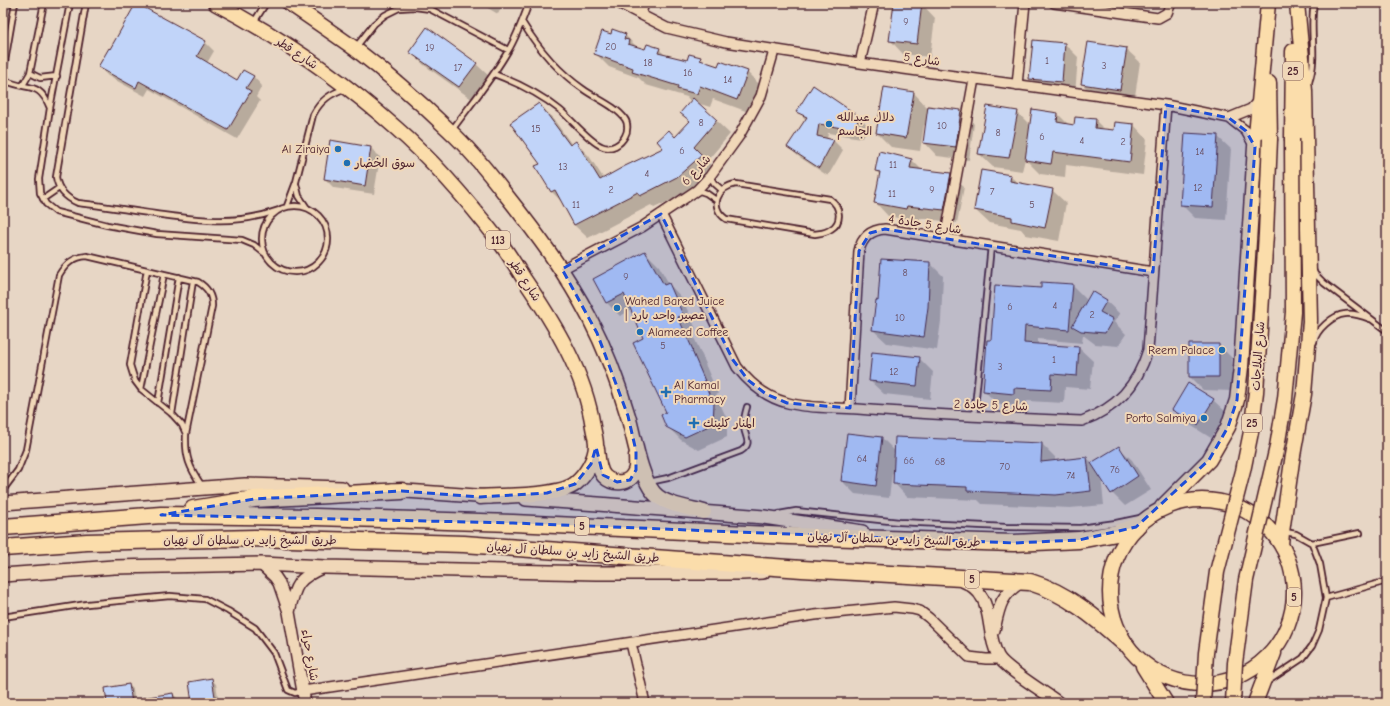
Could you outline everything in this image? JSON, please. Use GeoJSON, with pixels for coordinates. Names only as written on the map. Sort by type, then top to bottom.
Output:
{"type":"FeatureCollection","features":[{"type":"Feature","properties":{"kind":"highway"},"geometry":{"type":"LineString","coordinates":[[161,515],[212,505],[254,499],[402,491]]}},
{"type":"Feature","properties":{"kind":"highway","name":"طريق الشيخ زايد بن سلطان آل نهيان"},"geometry":{"type":"LineString","coordinates":[[3,527],[161,515],[316,517],[513,522],[782,535],[1014,543],[1072,540],[1117,533],[1136,527]]}},
{"type":"Feature","properties":{"kind":"highway","name":"طريق الشيخ زايد بن سلطان آل نهيان"},"geometry":{"type":"LineString","coordinates":[[3,548],[87,542],[255,538],[464,544],[802,569],[1030,582],[1066,597],[1095,617],[1124,643]]}},
{"type":"Feature","properties":{"kind":"main road","name":"شارع قطر"},"geometry":{"type":"LineString","coordinates":[[215,3],[300,53],[348,88],[396,128],[435,166],[500,242],[548,315],[566,348],[583,386],[591,412],[596,447],[591,464],[575,484],[563,490],[548,493],[480,497]]}},
{"type":"Feature","properties":{"kind":"main road"},"geometry":{"type":"LineString","coordinates":[[289,3],[354,49],[451,132],[490,175],[562,269],[581,301],[611,366],[628,416],[636,451],[647,482],[660,499],[704,512]]}},
{"type":"Feature","properties":{"kind":"main road"},"geometry":{"type":"LineString","coordinates":[[1153,514],[1209,460],[1228,428],[1237,400],[1241,367],[1255,147],[1268,3]]}},
{"type":"Feature","properties":{"kind":"main road","name":"شارع البلاجات"},"geometry":{"type":"LineString","coordinates":[[1203,703],[1206,653],[1217,572],[1243,472],[1251,432],[1256,392],[1266,234],[1270,139],[1268,3]]}},
{"type":"Feature","properties":{"kind":"main road"},"geometry":{"type":"LineString","coordinates":[[1281,538],[1304,394],[1310,321],[1305,91],[1295,3]]}},
{"type":"Feature","properties":{"kind":"main road","name":"25"},"geometry":{"type":"LineString","coordinates":[[1233,703],[1235,663],[1246,580],[1277,447],[1285,399],[1294,312],[1292,139],[1295,3]]}},
{"type":"Feature","properties":{"kind":"main road"},"geometry":{"type":"LineString","coordinates":[[596,447],[603,475],[610,480],[617,482],[630,480],[636,470],[636,451]]}},
{"type":"Feature","properties":{"kind":"main road"},"geometry":{"type":"LineString","coordinates":[[3,503],[203,487],[259,485],[402,491],[704,512],[764,517],[909,539]]}},
{"type":"Feature","properties":{"kind":"main road","name":"5"},"geometry":{"type":"LineString","coordinates":[[1198,500],[1220,502],[1240,508],[1259,520],[1281,538],[1292,573],[1294,594],[1291,615],[1284,634],[1276,649],[1254,668],[1232,679],[1208,684],[1184,683],[1161,675],[1141,662],[1124,643],[1112,614],[1110,583],[1118,553],[1136,527],[1153,514],[1177,504],[1198,500]]}},
{"type":"Feature","properties":{"kind":"main road"},"geometry":{"type":"LineString","coordinates":[[3,576],[114,568],[261,564],[326,567],[596,573],[727,573],[802,569]]}},
{"type":"Feature","properties":{"kind":"main road"},"geometry":{"type":"LineString","coordinates":[[1255,703],[1276,649]]}},
{"type":"Feature","properties":{"kind":"main road"},"geometry":{"type":"LineString","coordinates":[[1141,662],[1166,703]]}},
{"type":"Feature","properties":{"kind":"street","name":"شارع 5"},"geometry":{"type":"LineString","coordinates":[[618,3],[667,28],[701,37],[774,51],[1166,105],[1229,118],[1246,131],[1255,147]]}},
{"type":"Feature","properties":{"kind":"street"},"geometry":{"type":"LineString","coordinates":[[641,14],[644,3]]}},
{"type":"Feature","properties":{"kind":"street"},"geometry":{"type":"LineString","coordinates":[[860,63],[874,3]]}},
{"type":"Feature","properties":{"kind":"street"},"geometry":{"type":"LineString","coordinates":[[1017,85],[1025,3]]}},
{"type":"Feature","properties":{"kind":"street"},"geometry":{"type":"LineString","coordinates":[[1054,3],[1158,18],[1167,13],[1171,3]]}},
{"type":"Feature","properties":{"kind":"street","name":"شارع 6"},"geometry":{"type":"LineString","coordinates":[[562,269],[642,227],[697,190],[710,176],[739,136],[761,96],[774,51]]}},
{"type":"Feature","properties":{"kind":"street"},"geometry":{"type":"LineString","coordinates":[[945,239],[974,79]]}},
{"type":"Feature","properties":{"kind":"street"},"geometry":{"type":"LineString","coordinates":[[1229,118],[1251,109],[1260,99]]}},
{"type":"Feature","properties":{"kind":"street","name":"شارع 5 جادة 2"},"geometry":{"type":"LineString","coordinates":[[661,214],[733,360],[748,380],[766,394],[787,403],[802,406],[850,408],[923,415],[1082,421],[1111,406],[1127,391],[1134,382],[1148,350],[1166,105]]}},
{"type":"Feature","properties":{"kind":"street","name":"شارع 5 جادة 4"},"geometry":{"type":"LineString","coordinates":[[850,408],[859,251],[862,241],[875,230],[885,228],[1153,272]]}},
{"type":"Feature","properties":{"kind":"street","name":"شارع حراء"},"geometry":{"type":"LineString","coordinates":[[261,564],[275,577],[279,583],[289,612],[305,703]]}},
{"type":"Feature","properties":{"kind":"street","name":"شارع حراء"},"geometry":{"type":"LineString","coordinates":[[289,612],[295,588],[300,581],[308,575],[326,567]]}},
{"type":"Feature","properties":{"kind":"street"},"geometry":{"type":"LineString","coordinates":[[955,578],[970,585],[984,599],[988,615],[991,640],[999,658],[1007,667],[1059,703]]}},
{"type":"Feature","properties":{"kind":"street"},"geometry":{"type":"LineString","coordinates":[[991,640],[999,606],[1011,590],[1021,582]]}},
{"type":"Feature","properties":{"kind":"street"},"geometry":{"type":"LineString","coordinates":[[303,691],[815,615],[894,607],[920,611],[969,657],[986,659],[999,658]]}},
{"type":"Feature","properties":{"kind":"street"},"geometry":{"type":"LineString","coordinates":[[631,643],[645,703]]}},
{"type":"Feature","properties":{"kind":"lane"},"geometry":{"type":"LineString","coordinates":[[15,3],[3,72],[6,81],[15,85],[32,87],[40,92],[47,99],[50,108]]}},
{"type":"Feature","properties":{"kind":"lane"},"geometry":{"type":"LineString","coordinates":[[23,85],[30,73],[44,3]]}},
{"type":"Feature","properties":{"kind":"lane"},"geometry":{"type":"LineString","coordinates":[[70,3],[50,108],[39,179],[39,186],[43,199],[51,209],[56,212],[107,225],[157,234],[242,240],[254,245],[264,253],[272,264],[283,270],[296,272],[308,269],[319,262],[326,251],[328,238],[325,226],[318,215],[307,208],[287,206],[262,216],[226,221],[199,220],[78,203],[67,197],[59,188],[56,177],[86,3]]}},
{"type":"Feature","properties":{"kind":"lane"},"geometry":{"type":"LineString","coordinates":[[253,24],[266,3]]}},
{"type":"Feature","properties":{"kind":"lane"},"geometry":{"type":"LineString","coordinates":[[451,132],[494,74],[508,50],[530,3]]}},
{"type":"Feature","properties":{"kind":"lane"},"geometry":{"type":"LineString","coordinates":[[1305,91],[1313,66],[1314,56],[1311,26],[1314,3]]}},
{"type":"Feature","properties":{"kind":"lane"},"geometry":{"type":"LineString","coordinates":[[354,49],[374,24],[385,15],[399,8],[415,7],[430,9],[508,50]]}},
{"type":"Feature","properties":{"kind":"lane"},"geometry":{"type":"LineString","coordinates":[[494,74],[517,83],[545,99],[560,110],[601,147],[613,147],[623,141],[628,131],[626,120],[618,111],[582,89],[568,78],[543,52],[522,22]]}},
{"type":"Feature","properties":{"kind":"lane"},"geometry":{"type":"LineString","coordinates":[[30,73],[40,78],[57,76]]}},
{"type":"Feature","properties":{"kind":"lane"},"geometry":{"type":"LineString","coordinates":[[287,206],[296,182],[313,115],[316,109],[324,99],[332,94],[348,88]]}},
{"type":"Feature","properties":{"kind":"lane"},"geometry":{"type":"LineString","coordinates":[[710,176],[714,183],[722,190]]}},
{"type":"Feature","properties":{"kind":"lane"},"geometry":{"type":"LineString","coordinates":[[296,182],[299,196],[307,208]]}},
{"type":"Feature","properties":{"kind":"lane"},"geometry":{"type":"LineString","coordinates":[[742,184],[830,199],[835,202],[839,213],[836,224],[832,229],[824,233],[815,234],[726,219],[720,215],[716,200],[722,190],[730,185],[742,184]]}},
{"type":"Feature","properties":{"kind":"lane"},"geometry":{"type":"LineString","coordinates":[[43,199],[59,188]]}},
{"type":"Feature","properties":{"kind":"lane"},"geometry":{"type":"LineString","coordinates":[[697,190],[706,193],[716,200]]}},
{"type":"Feature","properties":{"kind":"lane"},"geometry":{"type":"LineString","coordinates":[[264,253],[261,241],[263,228],[269,218],[279,210]]}},
{"type":"Feature","properties":{"kind":"lane"},"geometry":{"type":"LineString","coordinates":[[974,417],[991,246]]}},
{"type":"Feature","properties":{"kind":"lane"},"geometry":{"type":"LineString","coordinates":[[1308,247],[1315,274],[1324,283],[1387,331]]}},
{"type":"Feature","properties":{"kind":"lane"},"geometry":{"type":"LineString","coordinates":[[3,490],[18,470],[26,450],[59,275],[72,260],[87,256],[198,282],[207,289],[212,300],[212,306],[186,434],[185,449],[188,460],[203,487]]}},
{"type":"Feature","properties":{"kind":"lane"},"geometry":{"type":"LineString","coordinates":[[147,270],[130,365],[135,381],[141,389],[172,414],[182,426],[186,434]]}},
{"type":"Feature","properties":{"kind":"lane"},"geometry":{"type":"LineString","coordinates":[[141,389],[164,274]]}},
{"type":"Feature","properties":{"kind":"lane"},"geometry":{"type":"LineString","coordinates":[[158,403],[179,277]]}},
{"type":"Feature","properties":{"kind":"lane"},"geometry":{"type":"LineString","coordinates":[[172,414],[193,281]]}},
{"type":"Feature","properties":{"kind":"lane"},"geometry":{"type":"LineString","coordinates":[[1304,394],[1314,338],[1325,323],[1344,314],[1358,314],[1370,319]]}},
{"type":"Feature","properties":{"kind":"lane"},"geometry":{"type":"LineString","coordinates":[[647,482],[668,478],[746,448],[748,443],[744,428],[747,407]]}},
{"type":"Feature","properties":{"kind":"lane"},"geometry":{"type":"LineString","coordinates":[[764,517],[796,511],[899,522],[1006,527],[1080,528],[1116,523],[1153,514]]}},
{"type":"Feature","properties":{"kind":"lane"},"geometry":{"type":"LineString","coordinates":[[1312,543],[1360,533]]}},
{"type":"Feature","properties":{"kind":"lane"},"geometry":{"type":"LineString","coordinates":[[1261,686],[1303,658],[1319,630],[1326,598],[1320,564],[1312,543],[1296,534],[1281,538]]}},
{"type":"Feature","properties":{"kind":"lane"},"geometry":{"type":"LineString","coordinates":[[1326,598],[1387,581]]}},
{"type":"Feature","properties":{"kind":"lane"},"geometry":{"type":"LineString","coordinates":[[3,617],[87,604],[170,596],[206,599],[255,628],[274,653],[288,690],[295,693],[303,691]]}},
{"type":"Feature","properties":{"kind":"highlighted area"},"geometry":{"type":"Polygon","coordinates":[[[1166,105],[1229,118],[1246,131],[1255,147],[1237,400],[1228,427],[1209,460],[1136,527],[1079,540],[1014,543],[513,523],[161,515],[254,499],[402,491],[480,497],[547,493],[575,484],[591,464],[596,447],[603,475],[617,482],[630,480],[636,470],[636,451],[628,416],[597,333],[562,269],[661,214],[733,360],[748,380],[766,394],[787,403],[850,408],[859,251],[870,233],[885,229],[1153,272],[1166,105]]]}},
{"type":"Feature","properties":{"kind":"building"},"geometry":{"type":"Polygon","coordinates":[[[136,3],[206,41],[197,56],[237,80],[243,70],[254,76],[246,88],[251,91],[228,130],[139,81],[136,88],[98,67],[136,3]]]}},
{"type":"Feature","properties":{"kind":"building"},"geometry":{"type":"Polygon","coordinates":[[[894,3],[922,3],[917,44],[889,41],[894,3]]]}},
{"type":"Feature","properties":{"kind":"building"},"geometry":{"type":"Polygon","coordinates":[[[427,27],[477,63],[459,87],[409,52],[427,27]]]}},
{"type":"Feature","properties":{"kind":"building"},"geometry":{"type":"Polygon","coordinates":[[[612,29],[626,34],[624,39],[629,40],[628,44],[645,49],[647,44],[660,48],[658,53],[687,60],[689,54],[701,57],[700,60],[718,66],[720,61],[748,71],[737,100],[700,86],[697,94],[677,89],[678,86],[632,72],[633,68],[594,54],[602,31],[611,34],[612,29]]]}},
{"type":"Feature","properties":{"kind":"building"},"geometry":{"type":"Polygon","coordinates":[[[1033,40],[1065,43],[1062,82],[1029,79],[1033,40]]]}},
{"type":"Feature","properties":{"kind":"building"},"geometry":{"type":"Polygon","coordinates":[[[1088,42],[1127,48],[1120,90],[1081,84],[1088,42]]]}},
{"type":"Feature","properties":{"kind":"building","name":"دلال عبدالله الجاسم"},"geometry":{"type":"Polygon","coordinates":[[[813,85],[860,117],[853,130],[819,124],[817,136],[834,140],[819,168],[787,147],[807,117],[796,112],[813,85]]]}},
{"type":"Feature","properties":{"kind":"building"},"geometry":{"type":"Polygon","coordinates":[[[884,87],[914,92],[906,138],[876,133],[884,87]]]}},
{"type":"Feature","properties":{"kind":"building"},"geometry":{"type":"Polygon","coordinates":[[[693,98],[717,120],[694,147],[702,155],[677,177],[640,196],[638,192],[574,225],[555,190],[551,192],[535,166],[540,164],[510,123],[539,103],[570,145],[576,141],[600,180],[663,148],[657,141],[669,130],[675,137],[690,121],[680,113],[693,98]]]}},
{"type":"Feature","properties":{"kind":"building"},"geometry":{"type":"Polygon","coordinates":[[[928,106],[961,110],[956,147],[923,143],[928,106]]]}},
{"type":"Feature","properties":{"kind":"building"},"geometry":{"type":"Polygon","coordinates":[[[987,106],[1018,111],[1009,158],[978,154],[987,106]]]}},
{"type":"Feature","properties":{"kind":"building"},"geometry":{"type":"Polygon","coordinates":[[[1032,109],[1058,113],[1057,122],[1074,125],[1075,117],[1096,119],[1095,128],[1114,130],[1115,122],[1134,124],[1130,162],[1053,152],[1051,164],[1025,160],[1032,109]]]}},
{"type":"Feature","properties":{"kind":"building"},"geometry":{"type":"Polygon","coordinates":[[[1185,133],[1218,135],[1213,207],[1180,205],[1185,133]]]}},
{"type":"Feature","properties":{"kind":"building","name":"سوق الخضار"},"geometry":{"type":"Polygon","coordinates":[[[330,140],[371,147],[365,186],[324,179],[330,140]]]}},
{"type":"Feature","properties":{"kind":"building"},"geometry":{"type":"Polygon","coordinates":[[[879,151],[912,159],[910,168],[951,173],[944,210],[907,206],[906,209],[874,203],[880,172],[875,171],[879,151]]]}},
{"type":"Feature","properties":{"kind":"building"},"geometry":{"type":"Polygon","coordinates":[[[981,170],[1011,175],[1010,181],[1053,189],[1045,228],[1012,221],[1012,217],[974,210],[981,170]]]}},
{"type":"Feature","properties":{"kind":"building"},"geometry":{"type":"Polygon","coordinates":[[[645,251],[664,285],[669,283],[683,315],[678,317],[705,381],[703,381],[714,404],[713,424],[685,437],[666,427],[661,415],[666,412],[633,343],[643,338],[624,294],[606,303],[593,279],[645,251]]]}},
{"type":"Feature","properties":{"kind":"building"},"geometry":{"type":"Polygon","coordinates":[[[881,259],[930,262],[928,307],[924,337],[872,330],[876,300],[878,301],[881,259]]]}},
{"type":"Feature","properties":{"kind":"building"},"geometry":{"type":"Polygon","coordinates":[[[1041,282],[1073,284],[1069,330],[1025,326],[1024,343],[1079,347],[1077,376],[1052,374],[1051,390],[1014,388],[1014,394],[983,391],[987,340],[991,340],[995,285],[1041,288],[1041,282]]]}},
{"type":"Feature","properties":{"kind":"building"},"geometry":{"type":"Polygon","coordinates":[[[1092,291],[1107,300],[1100,312],[1113,319],[1105,333],[1081,331],[1072,326],[1092,291]]]}},
{"type":"Feature","properties":{"kind":"building"},"geometry":{"type":"Polygon","coordinates":[[[1189,344],[1219,344],[1219,377],[1189,377],[1189,344]]]}},
{"type":"Feature","properties":{"kind":"building"},"geometry":{"type":"Polygon","coordinates":[[[872,352],[920,357],[917,386],[869,381],[872,352]]]}},
{"type":"Feature","properties":{"kind":"building"},"geometry":{"type":"Polygon","coordinates":[[[1188,383],[1214,399],[1198,425],[1172,410],[1188,383]]]}},
{"type":"Feature","properties":{"kind":"building"},"geometry":{"type":"Polygon","coordinates":[[[847,433],[882,437],[876,486],[841,481],[847,433]]]}},
{"type":"Feature","properties":{"kind":"building"},"geometry":{"type":"Polygon","coordinates":[[[895,437],[1042,443],[1041,462],[1087,457],[1091,491],[1056,495],[967,491],[967,487],[893,484],[895,437]]]}},
{"type":"Feature","properties":{"kind":"building"},"geometry":{"type":"Polygon","coordinates":[[[1119,446],[1138,476],[1111,494],[1091,463],[1119,446]]]}},
{"type":"Feature","properties":{"kind":"building"},"geometry":{"type":"Polygon","coordinates":[[[212,678],[216,703],[192,703],[189,682],[212,678]]]}},
{"type":"Feature","properties":{"kind":"building"},"geometry":{"type":"Polygon","coordinates":[[[129,684],[132,703],[107,703],[105,688],[129,684]]]}},
{"type":"Feature","properties":{"kind":"building"},"geometry":{"type":"Polygon","coordinates":[[[173,693],[175,703],[142,703],[142,698],[173,693]]]}},
{"type":"Feature","properties":{"kind":"place","name":"دلال عبدالله الجاسم"},"geometry":{"type":"Point","coordinates":[829,124]}},
{"type":"Feature","properties":{"kind":"place","name":"Al Ziraiya"},"geometry":{"type":"Point","coordinates":[338,149]}},
{"type":"Feature","properties":{"kind":"place","name":"سوق الخضار"},"geometry":{"type":"Point","coordinates":[347,163]}},
{"type":"Feature","properties":{"kind":"place","name":"Wahed Bared Juice | عصير واحد بارد"},"geometry":{"type":"Point","coordinates":[617,308]}},
{"type":"Feature","properties":{"kind":"place","name":"Alameed Coffee"},"geometry":{"type":"Point","coordinates":[640,332]}},
{"type":"Feature","properties":{"kind":"place","name":"Reem Palace"},"geometry":{"type":"Point","coordinates":[1222,350]}},
{"type":"Feature","properties":{"kind":"place","name":"Al Kamal Pharmacy"},"geometry":{"type":"Point","coordinates":[666,392]}},
{"type":"Feature","properties":{"kind":"place","name":"Porto Salmiya"},"geometry":{"type":"Point","coordinates":[1204,418]}},
{"type":"Feature","properties":{"kind":"place","name":"المنار كلينك"},"geometry":{"type":"Point","coordinates":[694,423]}}]}
